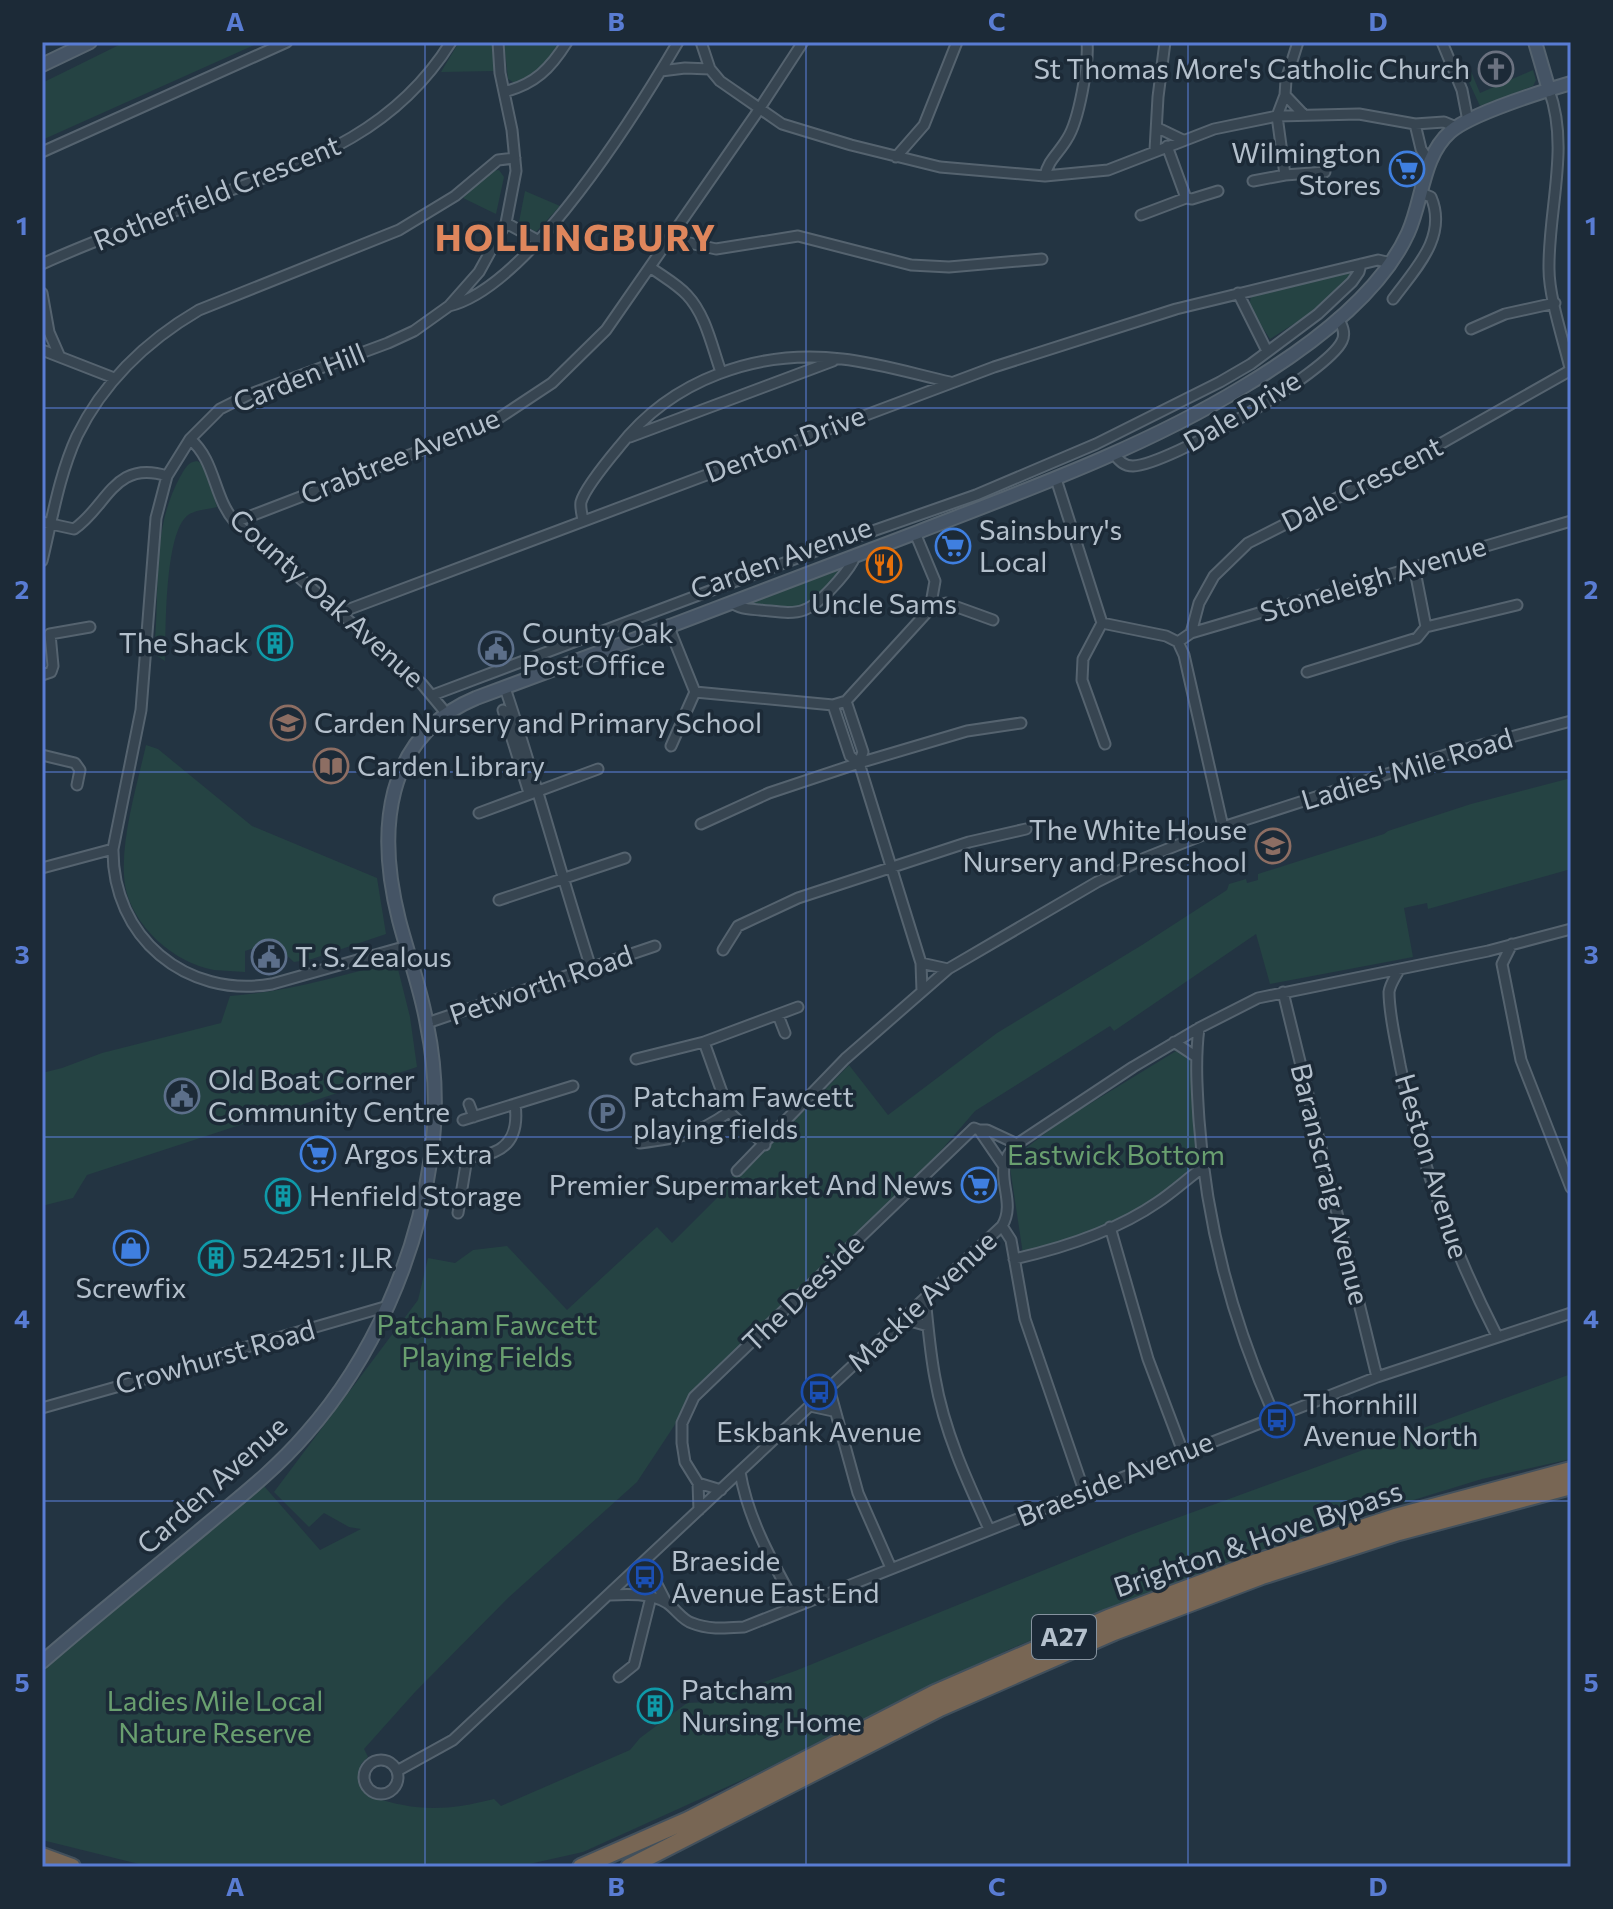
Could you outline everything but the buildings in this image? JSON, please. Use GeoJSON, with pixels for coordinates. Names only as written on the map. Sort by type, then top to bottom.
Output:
{"type":"FeatureCollection","features":[{"type":"Feature","properties":{"kind":"highway","name":"Brighton & Hove Bypass"},"geometry":{"type":"LineString","coordinates":[[581,1867],[688,1820],[935,1693],[1108,1618],[1257,1562],[1395,1517],[1571,1470]]}},
{"type":"Feature","properties":{"kind":"highway","name":"Brighton & Hove Bypass"},"geometry":{"type":"LineString","coordinates":[[629,1867],[940,1708],[1114,1632],[1262,1576],[1384,1537],[1571,1486]]}},
{"type":"Feature","properties":{"kind":"highway"},"geometry":{"type":"LineString","coordinates":[[42,1856],[72,1867]]}},
{"type":"Feature","properties":{"kind":"street"},"geometry":{"type":"LineString","coordinates":[[42,65],[90,42]]}},
{"type":"Feature","properties":{"kind":"street"},"geometry":{"type":"LineString","coordinates":[[42,152],[287,42]]}},
{"type":"Feature","properties":{"kind":"street","name":"Rotherfield Crescent"},"geometry":{"type":"LineString","coordinates":[[42,265],[279,173],[346,143],[388,115],[411,93],[433,69],[451,42]]}},
{"type":"Feature","properties":{"kind":"street","name":"Carden Hill"},"geometry":{"type":"LineString","coordinates":[[407,946],[251,988],[205,981],[178,970],[155,951],[137,930],[124,906],[112,870],[113,849],[141,710],[156,518],[167,476],[190,439],[212,415],[234,402],[414,331],[449,306],[479,272],[506,223],[512,200],[515,158],[498,42]]}},
{"type":"Feature","properties":{"kind":"street"},"geometry":{"type":"LineString","coordinates":[[504,92],[526,86],[536,79],[555,61],[567,42]]}},
{"type":"Feature","properties":{"kind":"street"},"geometry":{"type":"LineString","coordinates":[[449,306],[461,303],[504,274],[539,241],[623,132],[678,42]]}},
{"type":"Feature","properties":{"kind":"street"},"geometry":{"type":"LineString","coordinates":[[701,42],[710,69],[720,81],[782,124],[940,167],[1045,176],[1108,170],[1214,129],[1277,116],[1359,114],[1415,124],[1462,124],[1571,83]]}},
{"type":"Feature","properties":{"kind":"street","name":"Crabtree Avenue"},"geometry":{"type":"LineString","coordinates":[[235,522],[490,424],[552,383],[606,330],[803,42]]}},
{"type":"Feature","properties":{"kind":"street"},"geometry":{"type":"LineString","coordinates":[[896,157],[924,125],[957,42]]}},
{"type":"Feature","properties":{"kind":"street"},"geometry":{"type":"LineString","coordinates":[[1045,176],[1046,167],[1069,137],[1075,123],[1087,42]]}},
{"type":"Feature","properties":{"kind":"street"},"geometry":{"type":"LineString","coordinates":[[1155,150],[1165,42]]}},
{"type":"Feature","properties":{"kind":"street"},"geometry":{"type":"LineString","coordinates":[[1285,175],[1277,116],[1298,42]]}},
{"type":"Feature","properties":{"kind":"street"},"geometry":{"type":"LineString","coordinates":[[1442,42],[1462,90],[1462,124]]}},
{"type":"Feature","properties":{"kind":"street"},"geometry":{"type":"LineString","coordinates":[[1535,42],[1558,122],[1549,271],[1571,371]]}},
{"type":"Feature","properties":{"kind":"street"},"geometry":{"type":"LineString","coordinates":[[661,71],[710,69]]}},
{"type":"Feature","properties":{"kind":"street"},"geometry":{"type":"LineString","coordinates":[[1285,95],[1303,114]]}},
{"type":"Feature","properties":{"kind":"street"},"geometry":{"type":"LineString","coordinates":[[1415,124],[1421,149],[1430,163]]}},
{"type":"Feature","properties":{"kind":"street","name":"Carden Avenue"},"geometry":{"type":"LineString","coordinates":[[42,1662],[284,1458],[333,1401],[388,1306],[414,1232],[431,1156],[434,1080],[427,1023],[389,868],[389,817],[395,784],[421,737],[446,713],[460,705],[1056,479],[1114,454],[1243,387],[1338,318],[1367,292],[1391,263],[1410,229],[1430,163],[1443,139],[1462,124]]}},
{"type":"Feature","properties":{"kind":"street"},"geometry":{"type":"LineString","coordinates":[[1158,128],[1183,140]]}},
{"type":"Feature","properties":{"kind":"street"},"geometry":{"type":"LineString","coordinates":[[1167,146],[1186,198]]}},
{"type":"Feature","properties":{"kind":"street"},"geometry":{"type":"LineString","coordinates":[[42,561],[46,523],[77,436],[114,378],[141,350],[170,327],[199,310],[399,230],[455,196],[498,160],[515,158]]}},
{"type":"Feature","properties":{"kind":"street"},"geometry":{"type":"LineString","coordinates":[[1253,181],[1325,172]]}},
{"type":"Feature","properties":{"kind":"street"},"geometry":{"type":"LineString","coordinates":[[1141,215],[1186,198],[1218,191]]}},
{"type":"Feature","properties":{"kind":"street"},"geometry":{"type":"LineString","coordinates":[[1393,299],[1426,253],[1434,235],[1437,221],[1434,205],[1431,197],[1421,193]]}},
{"type":"Feature","properties":{"kind":"street"},"geometry":{"type":"LineString","coordinates":[[506,223],[539,241]]}},
{"type":"Feature","properties":{"kind":"street"},"geometry":{"type":"LineString","coordinates":[[672,235],[693,245],[716,249],[798,236],[930,267],[1042,259]]}},
{"type":"Feature","properties":{"kind":"street","name":"Denton Drive"},"geometry":{"type":"LineString","coordinates":[[339,613],[950,382],[1090,335],[1238,293],[1378,260],[1391,263]]}},
{"type":"Feature","properties":{"kind":"street","name":"Carden Avenue"},"geometry":{"type":"LineString","coordinates":[[433,695],[1014,479],[1096,444],[1218,384],[1267,351],[1318,314],[1359,272],[1361,264]]}},
{"type":"Feature","properties":{"kind":"street"},"geometry":{"type":"LineString","coordinates":[[650,267],[691,300],[701,315],[721,372]]}},
{"type":"Feature","properties":{"kind":"street"},"geometry":{"type":"LineString","coordinates":[[42,293],[49,332],[60,357]]}},
{"type":"Feature","properties":{"kind":"street"},"geometry":{"type":"LineString","coordinates":[[1238,293],[1267,351]]}},
{"type":"Feature","properties":{"kind":"street"},"geometry":{"type":"LineString","coordinates":[[1471,329],[1505,314],[1555,303]]}},
{"type":"Feature","properties":{"kind":"street","name":"Dale Drive"},"geometry":{"type":"LineString","coordinates":[[1114,454],[1121,463],[1131,467],[1142,464],[1194,444],[1254,411],[1320,364],[1342,341],[1344,329],[1338,318]]}},
{"type":"Feature","properties":{"kind":"street"},"geometry":{"type":"LineString","coordinates":[[42,350],[114,378]]}},
{"type":"Feature","properties":{"kind":"street"},"geometry":{"type":"LineString","coordinates":[[583,520],[581,503],[625,439],[671,398],[721,372],[777,359],[840,359],[950,382]]}},
{"type":"Feature","properties":{"kind":"street"},"geometry":{"type":"LineString","coordinates":[[625,439],[840,359]]}},
{"type":"Feature","properties":{"kind":"street","name":"Dale Crescent"},"geometry":{"type":"LineString","coordinates":[[1191,633],[1199,603],[1214,576],[1248,543],[1410,461],[1571,371]]}},
{"type":"Feature","properties":{"kind":"street","name":"County Oak Avenue"},"geometry":{"type":"LineString","coordinates":[[190,439],[204,452],[224,504],[235,522],[433,695],[446,713]]}},
{"type":"Feature","properties":{"kind":"street"},"geometry":{"type":"LineString","coordinates":[[46,523],[69,529],[78,526],[108,490],[132,475],[152,473],[167,476]]}},
{"type":"Feature","properties":{"kind":"street"},"geometry":{"type":"LineString","coordinates":[[1014,479],[1020,493]]}},
{"type":"Feature","properties":{"kind":"street"},"geometry":{"type":"LineString","coordinates":[[1056,479],[1102,623],[1083,659],[1082,680],[1105,744]]}},
{"type":"Feature","properties":{"kind":"street","name":"Stoneleigh Avenue"},"geometry":{"type":"LineString","coordinates":[[1178,642],[1191,633],[1571,521]]}},
{"type":"Feature","properties":{"kind":"street"},"geometry":{"type":"LineString","coordinates":[[915,533],[946,603]]}},
{"type":"Feature","properties":{"kind":"street"},"geometry":{"type":"LineString","coordinates":[[731,602],[743,608],[792,613],[805,610],[814,605],[848,570],[853,561],[851,557]]}},
{"type":"Feature","properties":{"kind":"street"},"geometry":{"type":"LineString","coordinates":[[1414,566],[1426,627]]}},
{"type":"Feature","properties":{"kind":"street"},"geometry":{"type":"LineString","coordinates":[[930,609],[935,581]]}},
{"type":"Feature","properties":{"kind":"street"},"geometry":{"type":"LineString","coordinates":[[695,692],[833,705],[846,701],[930,609],[946,603],[993,620]]}},
{"type":"Feature","properties":{"kind":"street"},"geometry":{"type":"LineString","coordinates":[[1307,672],[1417,638],[1426,627],[1517,605]]}},
{"type":"Feature","properties":{"kind":"street"},"geometry":{"type":"LineString","coordinates":[[1102,623],[1166,636],[1178,642],[1184,655],[1223,827]]}},
{"type":"Feature","properties":{"kind":"street"},"geometry":{"type":"LineString","coordinates":[[668,625],[695,692],[671,746]]}},
{"type":"Feature","properties":{"kind":"street"},"geometry":{"type":"LineString","coordinates":[[42,675],[51,672],[53,666],[48,639],[50,634],[90,627]]}},
{"type":"Feature","properties":{"kind":"street"},"geometry":{"type":"LineString","coordinates":[[505,688],[534,791],[591,968]]}},
{"type":"Feature","properties":{"kind":"street"},"geometry":{"type":"LineString","coordinates":[[846,701],[863,752],[859,763]]}},
{"type":"Feature","properties":{"kind":"street"},"geometry":{"type":"LineString","coordinates":[[833,705],[850,756],[859,763],[892,866],[921,963],[922,991]]}},
{"type":"Feature","properties":{"kind":"street"},"geometry":{"type":"LineString","coordinates":[[503,710],[534,791]]}},
{"type":"Feature","properties":{"kind":"street","name":"Ladies' Mile Road"},"geometry":{"type":"LineString","coordinates":[[737,1171],[845,1059],[948,969],[1097,882],[1145,858],[1223,827],[1455,752],[1571,721]]}},
{"type":"Feature","properties":{"kind":"street"},"geometry":{"type":"LineString","coordinates":[[701,824],[769,793],[859,763],[954,734],[1021,723]]}},
{"type":"Feature","properties":{"kind":"street"},"geometry":{"type":"LineString","coordinates":[[42,755],[75,763],[80,770],[77,785]]}},
{"type":"Feature","properties":{"kind":"street"},"geometry":{"type":"LineString","coordinates":[[479,813],[598,769]]}},
{"type":"Feature","properties":{"kind":"street"},"geometry":{"type":"LineString","coordinates":[[723,950],[738,926],[798,898],[969,842],[1026,829]]}},
{"type":"Feature","properties":{"kind":"street"},"geometry":{"type":"LineString","coordinates":[[42,868],[113,849]]}},
{"type":"Feature","properties":{"kind":"street"},"geometry":{"type":"LineString","coordinates":[[499,900],[625,858]]}},
{"type":"Feature","properties":{"kind":"street"},"geometry":{"type":"LineString","coordinates":[[1003,1165],[1007,1153],[1017,1144],[1174,1042],[1258,998],[1488,951],[1571,929]]}},
{"type":"Feature","properties":{"kind":"street"},"geometry":{"type":"LineString","coordinates":[[1502,964],[1512,944]]}},
{"type":"Feature","properties":{"kind":"street","name":"Petworth Road"},"geometry":{"type":"LineString","coordinates":[[427,1023],[655,946]]}},
{"type":"Feature","properties":{"kind":"street"},"geometry":{"type":"LineString","coordinates":[[1488,951],[1502,964],[1521,1060],[1571,1188]]}},
{"type":"Feature","properties":{"kind":"street"},"geometry":{"type":"LineString","coordinates":[[921,963],[948,969]]}},
{"type":"Feature","properties":{"kind":"street"},"geometry":{"type":"LineString","coordinates":[[1377,973],[1389,988],[1399,970]]}},
{"type":"Feature","properties":{"kind":"street","name":"Heston Avenue"},"geometry":{"type":"LineString","coordinates":[[1389,988],[1395,1040],[1428,1169],[1464,1269],[1497,1336]]}},
{"type":"Feature","properties":{"kind":"street","name":"Baranscraig Avenue"},"geometry":{"type":"LineString","coordinates":[[1283,992],[1377,1377]]}},
{"type":"Feature","properties":{"kind":"street"},"geometry":{"type":"LineString","coordinates":[[636,1059],[704,1042],[798,1007]]}},
{"type":"Feature","properties":{"kind":"street"},"geometry":{"type":"LineString","coordinates":[[778,1015],[785,1033]]}},
{"type":"Feature","properties":{"kind":"street"},"geometry":{"type":"LineString","coordinates":[[1199,1028],[1195,1056],[1202,1168],[1213,1236],[1255,1373],[1275,1417]]}},
{"type":"Feature","properties":{"kind":"street"},"geometry":{"type":"LineString","coordinates":[[704,1042],[729,1112],[765,1145]]}},
{"type":"Feature","properties":{"kind":"street"},"geometry":{"type":"LineString","coordinates":[[1174,1042],[1195,1056]]}},
{"type":"Feature","properties":{"kind":"street"},"geometry":{"type":"LineString","coordinates":[[469,1104],[468,1118],[573,1086]]}},
{"type":"Feature","properties":{"kind":"street"},"geometry":{"type":"LineString","coordinates":[[431,1156],[486,1156],[502,1148],[514,1135],[517,1119],[515,1104]]}},
{"type":"Feature","properties":{"kind":"street"},"geometry":{"type":"LineString","coordinates":[[640,1143],[684,1137],[706,1128],[729,1112]]}},
{"type":"Feature","properties":{"kind":"street","name":"The Deeside"},"geometry":{"type":"LineString","coordinates":[[699,1510],[698,1483],[685,1462],[682,1443],[682,1423],[694,1397],[974,1128],[979,1130]]}},
{"type":"Feature","properties":{"kind":"street"},"geometry":{"type":"LineString","coordinates":[[979,1130],[987,1130],[1017,1144]]}},
{"type":"Feature","properties":{"kind":"street"},"geometry":{"type":"LineString","coordinates":[[979,1130],[1003,1165]]}},
{"type":"Feature","properties":{"kind":"street"},"geometry":{"type":"LineString","coordinates":[[458,1213],[467,1158]]}},
{"type":"Feature","properties":{"kind":"street","name":"Mackie Avenue"},"geometry":{"type":"LineString","coordinates":[[397,1771],[453,1740],[1002,1226],[1008,1208],[1003,1165]]}},
{"type":"Feature","properties":{"kind":"street"},"geometry":{"type":"LineString","coordinates":[[1014,1259],[1052,1250],[1110,1227],[1156,1204],[1202,1168]]}},
{"type":"Feature","properties":{"kind":"street"},"geometry":{"type":"LineString","coordinates":[[1002,1226],[1011,1240],[1025,1319],[1084,1491]]}},
{"type":"Feature","properties":{"kind":"street"},"geometry":{"type":"LineString","coordinates":[[1110,1227],[1148,1359],[1183,1452]]}},
{"type":"Feature","properties":{"kind":"street"},"geometry":{"type":"LineString","coordinates":[[925,1298],[935,1380],[946,1421],[989,1529]]}},
{"type":"Feature","properties":{"kind":"street","name":"Crowhurst Road"},"geometry":{"type":"LineString","coordinates":[[42,1408],[388,1306]]}},
{"type":"Feature","properties":{"kind":"street","name":"Braeside Avenue"},"geometry":{"type":"LineString","coordinates":[[645,1561],[666,1602],[690,1623],[715,1628],[744,1627],[1377,1377],[1571,1313]]}},
{"type":"Feature","properties":{"kind":"street"},"geometry":{"type":"LineString","coordinates":[[903,1319],[928,1326]]}},
{"type":"Feature","properties":{"kind":"street"},"geometry":{"type":"LineString","coordinates":[[829,1388],[858,1493],[891,1568]]}},
{"type":"Feature","properties":{"kind":"street"},"geometry":{"type":"LineString","coordinates":[[810,1406],[833,1411]]}},
{"type":"Feature","properties":{"kind":"street"},"geometry":{"type":"LineString","coordinates":[[740,1472],[744,1495],[767,1553],[796,1605]]}},
{"type":"Feature","properties":{"kind":"street"},"geometry":{"type":"LineString","coordinates":[[698,1483],[744,1495]]}},
{"type":"Feature","properties":{"kind":"street","name":"Braeside Avenue"},"geometry":{"type":"LineString","coordinates":[[609,1595],[630,1593],[666,1602]]}},
{"type":"Feature","properties":{"kind":"street"},"geometry":{"type":"LineString","coordinates":[[619,1677],[634,1665],[651,1597]]}},
{"type":"Feature","properties":{"kind":"green space"},"geometry":{"type":"Polygon","coordinates":[[[125,42],[261,42],[42,140],[42,83],[125,42]]]}},
{"type":"Feature","properties":{"kind":"green space"},"geometry":{"type":"Polygon","coordinates":[[[459,42],[492,42],[494,71],[441,72],[459,42]]]}},
{"type":"Feature","properties":{"kind":"green space"},"geometry":{"type":"Polygon","coordinates":[[[504,42],[562,42],[538,72],[516,84],[508,79],[504,42]]]}},
{"type":"Feature","properties":{"kind":"green space"},"geometry":{"type":"Polygon","coordinates":[[[1468,64],[1480,93],[1533,70],[1536,80],[1533,86],[1480,106],[1462,67],[1468,64]]]}},
{"type":"Feature","properties":{"kind":"green space"},"geometry":{"type":"Polygon","coordinates":[[[499,170],[504,177],[496,214],[463,198],[491,171],[499,170]]]}},
{"type":"Feature","properties":{"kind":"green space"},"geometry":{"type":"Polygon","coordinates":[[[525,191],[560,206],[536,232],[519,222],[525,191]]]}},
{"type":"Feature","properties":{"kind":"green space"},"geometry":{"type":"Polygon","coordinates":[[[1352,274],[1308,315],[1270,339],[1249,307],[1251,296],[1352,274]]]}},
{"type":"Feature","properties":{"kind":"green space"},"geometry":{"type":"Polygon","coordinates":[[[197,461],[203,464],[217,507],[188,515],[174,541],[166,607],[165,661],[154,650],[160,540],[164,519],[180,477],[189,464],[197,461]]]}},
{"type":"Feature","properties":{"kind":"green space"},"geometry":{"type":"Polygon","coordinates":[[[842,569],[819,594],[802,606],[746,605],[842,569]]]}},
{"type":"Feature","properties":{"kind":"green space"},"geometry":{"type":"Polygon","coordinates":[[[146,745],[158,749],[252,826],[377,878],[386,934],[294,962],[272,942],[245,951],[245,972],[199,966],[170,951],[136,915],[125,885],[124,851],[146,745]]]}},
{"type":"Feature","properties":{"kind":"green space"},"geometry":{"type":"Polygon","coordinates":[[[1571,778],[1571,869],[1428,909],[1427,903],[1404,908],[1413,957],[1270,984],[1256,934],[1114,1031],[1110,1026],[975,1111],[926,1168],[692,1393],[637,1482],[508,1598],[415,1692],[364,1749],[368,1757],[361,1764],[359,1781],[369,1796],[402,1805],[446,1808],[494,1799],[501,1806],[630,1750],[640,1738],[687,1703],[707,1702],[795,1671],[1133,1534],[1571,1374],[1571,1459],[1482,1479],[1358,1517],[1190,1577],[1010,1649],[751,1776],[583,1852],[516,1867],[151,1867],[42,1840],[42,1665],[264,1486],[320,1550],[361,1529],[349,1527],[324,1513],[309,1527],[274,1492],[418,1300],[428,1258],[455,1263],[473,1250],[507,1246],[567,1310],[657,1227],[672,1243],[718,1197],[737,1171],[742,1174],[849,1065],[888,1115],[997,1033],[1142,945],[1227,890],[1229,884],[1246,879],[1247,883],[1258,880],[1258,874],[1471,804],[1571,778]]]}},
{"type":"Feature","properties":{"kind":"green space"},"geometry":{"type":"Polygon","coordinates":[[[396,961],[410,1017],[417,1067],[87,1175],[73,1198],[42,1206],[42,1073],[102,1053],[221,1023],[230,996],[293,987],[396,961]]]}},
{"type":"Feature","properties":{"kind":"green space","name":"Eastwick Bottom"},"geometry":{"type":"Polygon","coordinates":[[[1176,1051],[1190,1058],[1196,1164],[1152,1202],[1098,1228],[1023,1254],[1009,1161],[1060,1122],[1176,1051]]]}},
{"type":"Feature","properties":{"kind":"place","name":"St Thomas More's Catholic Church"},"geometry":{"type":"Point","coordinates":[1496,69]}},
{"type":"Feature","properties":{"kind":"place","name":"Wilmington Stores"},"geometry":{"type":"Point","coordinates":[1407,169]}},
{"type":"Feature","properties":{"kind":"place","name":"Sainsbury's Local"},"geometry":{"type":"Point","coordinates":[953,546]}},
{"type":"Feature","properties":{"kind":"place","name":"Uncle Sams"},"geometry":{"type":"Point","coordinates":[884,565]}},
{"type":"Feature","properties":{"kind":"place","name":"The Shack"},"geometry":{"type":"Point","coordinates":[275,643]}},
{"type":"Feature","properties":{"kind":"place","name":"County Oak Post Office"},"geometry":{"type":"Point","coordinates":[496,649]}},
{"type":"Feature","properties":{"kind":"place","name":"Carden Nursery and Primary School"},"geometry":{"type":"Point","coordinates":[288,723]}},
{"type":"Feature","properties":{"kind":"place","name":"Carden Library"},"geometry":{"type":"Point","coordinates":[331,766]}},
{"type":"Feature","properties":{"kind":"place","name":"The White House Nursery and Preschool"},"geometry":{"type":"Point","coordinates":[1273,846]}},
{"type":"Feature","properties":{"kind":"place","name":"T. S. Zealous"},"geometry":{"type":"Point","coordinates":[269,957]}},
{"type":"Feature","properties":{"kind":"place","name":"Old Boat Corner Community Centre"},"geometry":{"type":"Point","coordinates":[182,1096]}},
{"type":"Feature","properties":{"kind":"place","name":"Patcham Fawcett playing fields"},"geometry":{"type":"Point","coordinates":[607,1113]}},
{"type":"Feature","properties":{"kind":"place","name":"Argos Extra"},"geometry":{"type":"Point","coordinates":[318,1154]}},
{"type":"Feature","properties":{"kind":"place","name":"Premier Supermarket And News"},"geometry":{"type":"Point","coordinates":[979,1185]}},
{"type":"Feature","properties":{"kind":"place","name":"Henfield Storage"},"geometry":{"type":"Point","coordinates":[283,1196]}},
{"type":"Feature","properties":{"kind":"place","name":"Screwfix"},"geometry":{"type":"Point","coordinates":[131,1248]}},
{"type":"Feature","properties":{"kind":"place","name":"524251 : JLR"},"geometry":{"type":"Point","coordinates":[216,1258]}},
{"type":"Feature","properties":{"kind":"place","name":"Eskbank Avenue"},"geometry":{"type":"Point","coordinates":[819,1392]}},
{"type":"Feature","properties":{"kind":"place","name":"Thornhill Avenue North"},"geometry":{"type":"Point","coordinates":[1277,1420]}},
{"type":"Feature","properties":{"kind":"place","name":"Braeside Avenue East End"},"geometry":{"type":"Point","coordinates":[645,1577]}},
{"type":"Feature","properties":{"kind":"place","name":"Patcham Nursing Home"},"geometry":{"type":"Point","coordinates":[655,1706]}},
{"type":"Feature","properties":{"kind":"district","name":"HOLLINGBURY"},"geometry":{"type":"Point","coordinates":[576,238]}},
{"type":"Feature","properties":{"kind":"park label","name":"Patcham Fawcett Playing Fields"},"geometry":{"type":"Point","coordinates":[487,1341]}},
{"type":"Feature","properties":{"kind":"park label","name":"Ladies Mile Local Nature Reserve"},"geometry":{"type":"Point","coordinates":[215,1717]}}]}
